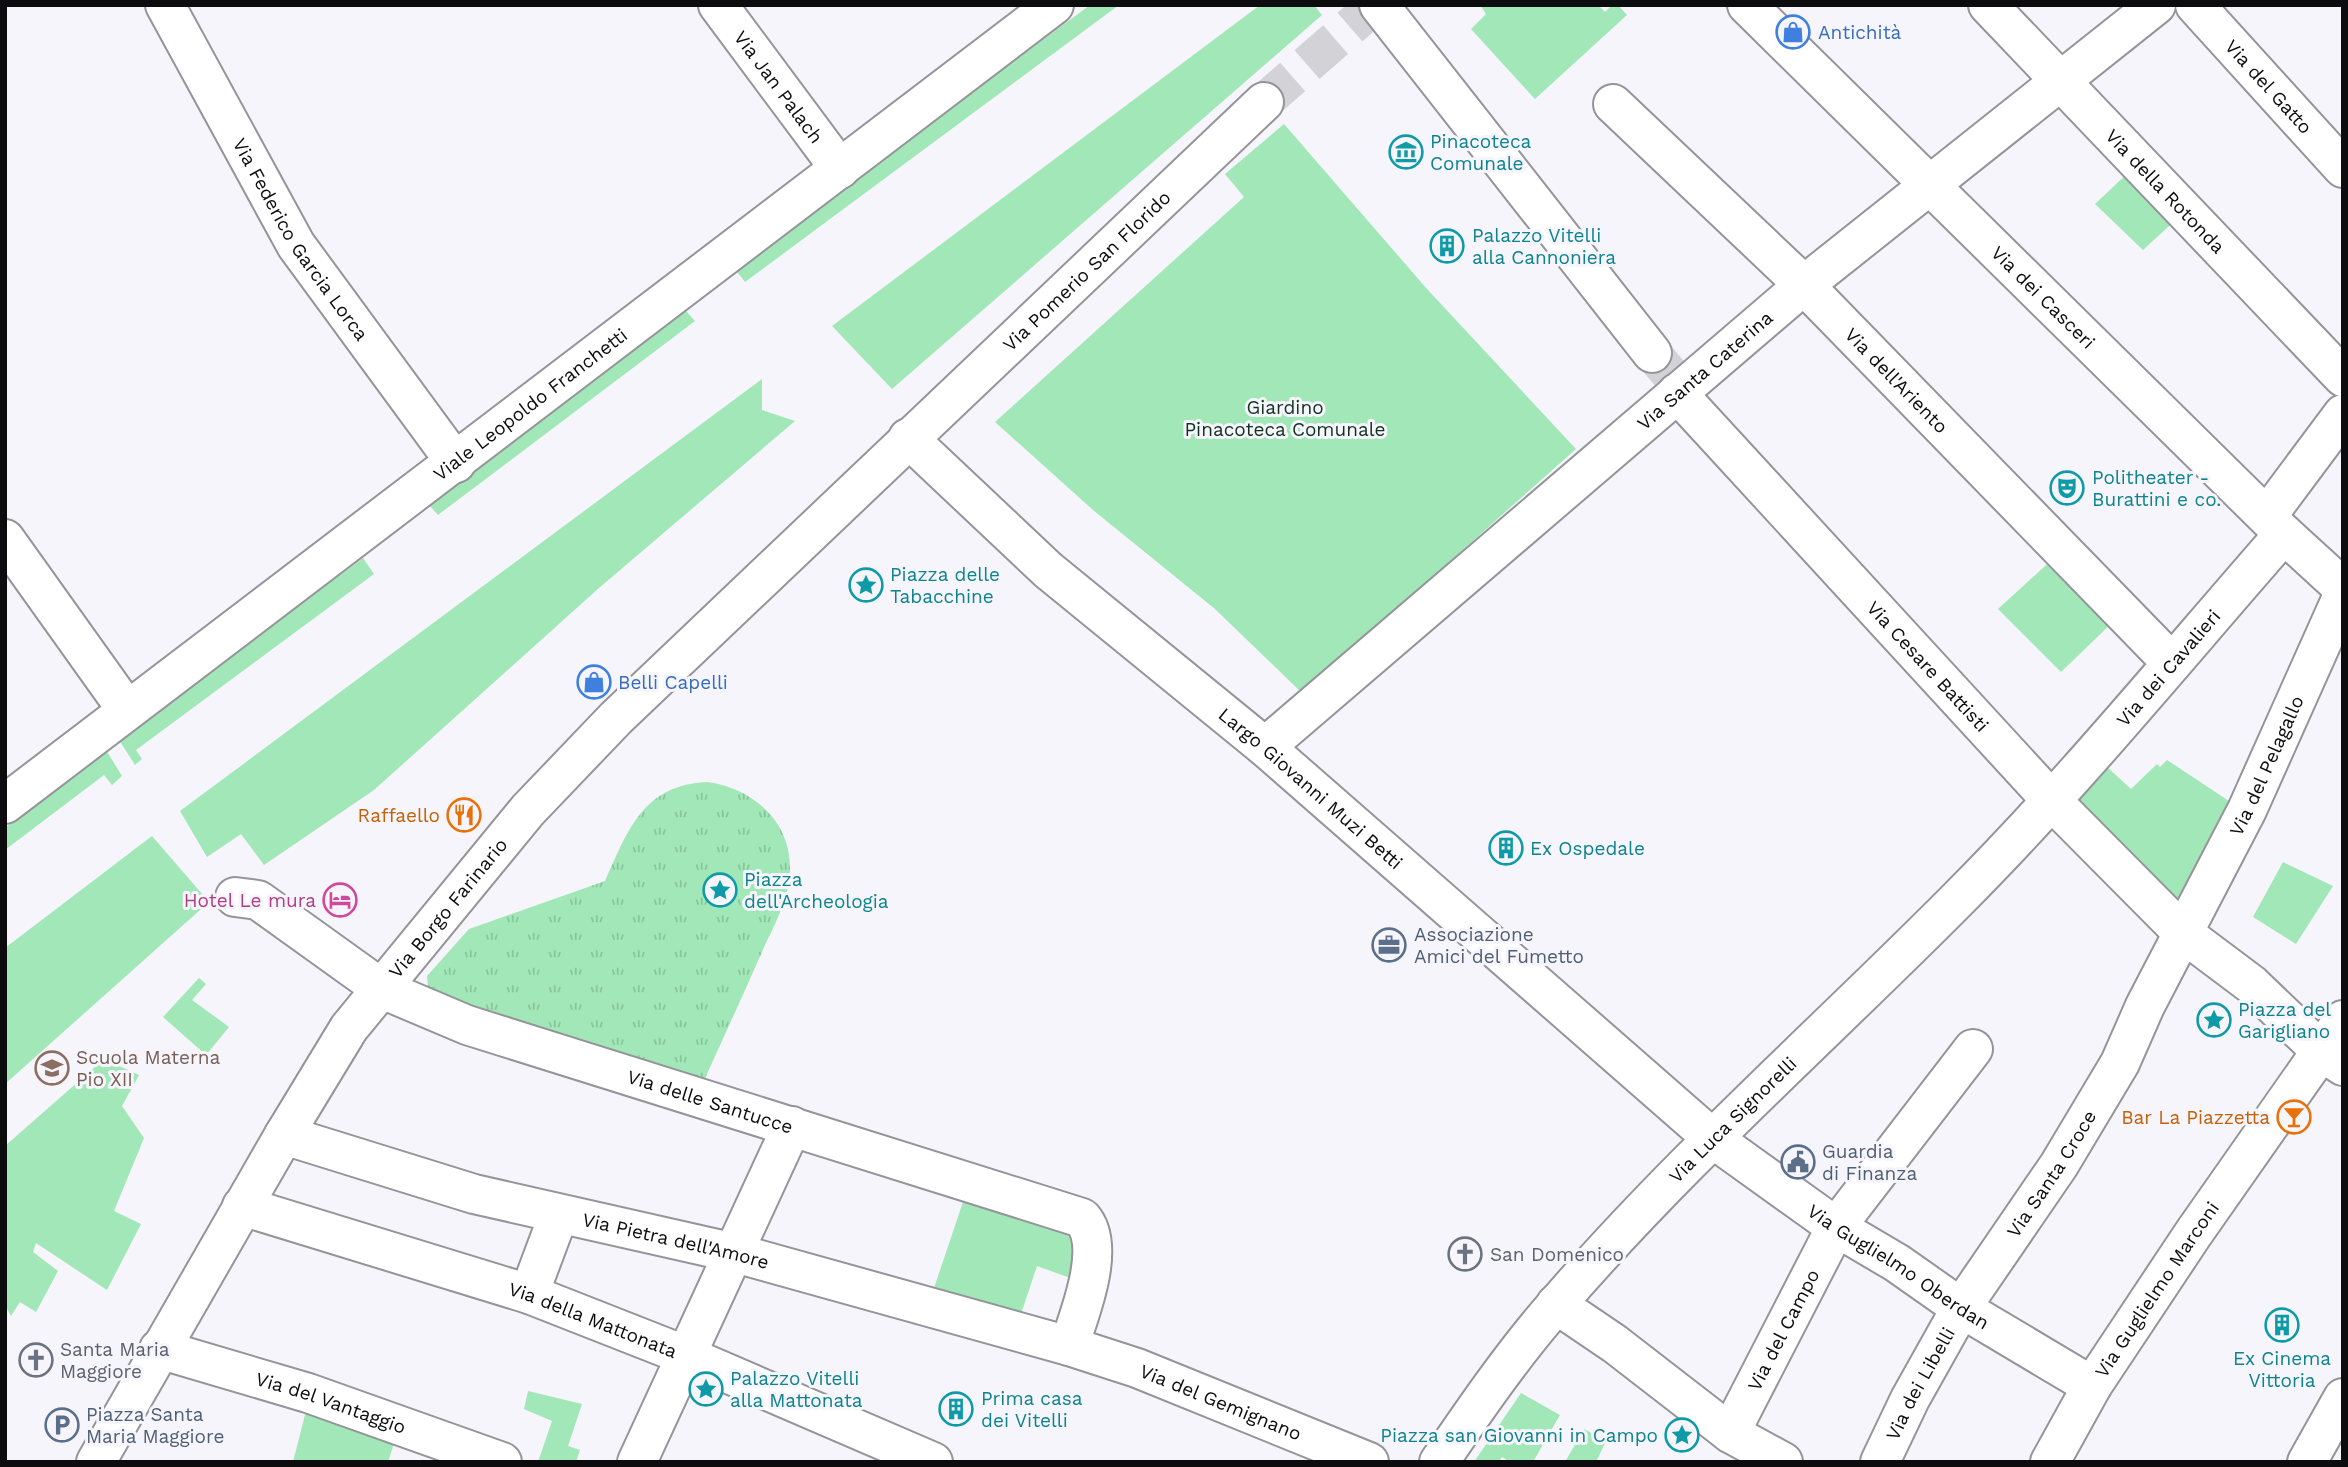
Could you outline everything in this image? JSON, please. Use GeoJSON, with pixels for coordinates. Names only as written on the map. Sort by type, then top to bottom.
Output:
{"type":"FeatureCollection","features":[{"type":"Feature","properties":{"kind":"street","name":"Via Federico Garcia Lorca"},"geometry":{"type":"LineString","coordinates":[[165,5],[296,245],[456,463]]}},
{"type":"Feature","properties":{"kind":"street","name":"Via Jan Palach"},"geometry":{"type":"LineString","coordinates":[[718,5],[840,169]]}},
{"type":"Feature","properties":{"kind":"street","name":"Viale Leopoldo Franchetti"},"geometry":{"type":"LineString","coordinates":[[5,804],[1054,5]]}},
{"type":"Feature","properties":{"kind":"street","name":"Via dei Casceri"},"geometry":{"type":"LineString","coordinates":[[1748,5],[1927,185],[2275,525],[2343,587]]}},
{"type":"Feature","properties":{"kind":"street","name":"Via della Rotonda"},"geometry":{"type":"LineString","coordinates":[[1987,5],[2343,377]]}},
{"type":"Feature","properties":{"kind":"street","name":"Via Santa Caterina"},"geometry":{"type":"LineString","coordinates":[[1265,747],[1672,379],[1804,285],[2156,5]]}},
{"type":"Feature","properties":{"kind":"street","name":"Via del Gatto"},"geometry":{"type":"LineString","coordinates":[[2195,5],[2343,168]]}},
{"type":"Feature","properties":{"kind":"street","name":"Via Cesare Battisti"},"geometry":{"type":"LineString","coordinates":[[1373,8],[1672,379],[2052,801],[2183,933],[2251,984],[2333,1059]]}},
{"type":"Feature","properties":{"kind":"street","name":"Via Pomerio San Florido"},"geometry":{"type":"LineString","coordinates":[[908,438],[1264,102]]}},
{"type":"Feature","properties":{"kind":"street","name":"Via dell'Ariento"},"geometry":{"type":"LineString","coordinates":[[1613,104],[1804,285],[2172,663]]}},
{"type":"Feature","properties":{"kind":"street","name":"Via dei Cavalieri"},"geometry":{"type":"LineString","coordinates":[[2052,801],[2172,663],[2275,525],[2343,414]]}},
{"type":"Feature","properties":{"kind":"street","name":"Largo Giovanni Muzi Betti"},"geometry":{"type":"LineString","coordinates":[[908,438],[1048,570],[1265,747],[1712,1139]]}},
{"type":"Feature","properties":{"kind":"street","name":"Via Borgo Farinario"},"geometry":{"type":"LineString","coordinates":[[96,1462],[242,1206],[349,1028],[528,810],[626,708],[908,438]]}},
{"type":"Feature","properties":{"kind":"street"},"geometry":{"type":"LineString","coordinates":[[5,539],[127,710]]}},
{"type":"Feature","properties":{"kind":"street","name":"Via del Pelagallo"},"geometry":{"type":"LineString","coordinates":[[2133,1034],[2247,810],[2343,596]]}},
{"type":"Feature","properties":{"kind":"street","name":"Via Luca Signorelli"},"geometry":{"type":"LineString","coordinates":[[1439,1462],[1495,1380],[1556,1304],[1712,1139],[1955,902],[2052,801]]}},
{"type":"Feature","properties":{"kind":"street","name":"Via delle Santucce"},"geometry":{"type":"LineString","coordinates":[[234,897],[258,900],[382,989],[467,1025],[684,1096],[792,1126],[1082,1218],[1093,1238],[1091,1263],[1069,1346]]}},
{"type":"Feature","properties":{"kind":"street","name":"Via Guglielmo Marconi"},"geometry":{"type":"LineString","coordinates":[[2050,1462],[2092,1386],[2270,1123],[2333,1059],[2343,1020]]}},
{"type":"Feature","properties":{"kind":"street","name":"Via Santa Croce"},"geometry":{"type":"LineString","coordinates":[[1961,1308],[2077,1136],[2133,1034]]}},
{"type":"Feature","properties":{"kind":"street","name":"Via del Campo"},"geometry":{"type":"LineString","coordinates":[[1730,1433],[1836,1227],[1973,1049]]}},
{"type":"Feature","properties":{"kind":"street"},"geometry":{"type":"LineString","coordinates":[[637,1462],[792,1126]]}},
{"type":"Feature","properties":{"kind":"street","name":"Via Pietra dell'Amore"},"geometry":{"type":"LineString","coordinates":[[284,1135],[441,1185],[735,1253],[1069,1346]]}},
{"type":"Feature","properties":{"kind":"street","name":"Via Guglielmo Oberdan"},"geometry":{"type":"LineString","coordinates":[[1712,1139],[1836,1227],[1897,1263],[1961,1308],[2092,1386]]}},
{"type":"Feature","properties":{"kind":"street","name":"Via della Mattonata"},"geometry":{"type":"LineString","coordinates":[[242,1206],[529,1294],[687,1356],[933,1462]]}},
{"type":"Feature","properties":{"kind":"street"},"geometry":{"type":"LineString","coordinates":[[529,1294],[559,1214]]}},
{"type":"Feature","properties":{"kind":"street"},"geometry":{"type":"LineString","coordinates":[[1556,1304],[1615,1344],[1730,1433],[1783,1462]]}},
{"type":"Feature","properties":{"kind":"street","name":"Via dei Libelli"},"geometry":{"type":"LineString","coordinates":[[1880,1462],[1910,1399],[1961,1308]]}},
{"type":"Feature","properties":{"kind":"street","name":"Via del Gemignano"},"geometry":{"type":"LineString","coordinates":[[1069,1346],[1137,1368],[1368,1462]]}},
{"type":"Feature","properties":{"kind":"street","name":"Via del Vantaggio"},"geometry":{"type":"LineString","coordinates":[[159,1349],[308,1393],[502,1462]]}},
{"type":"Feature","properties":{"kind":"street"},"geometry":{"type":"LineString","coordinates":[[2307,1462],[2343,1398]]}},
{"type":"Feature","properties":{"kind":"green space"},"geometry":{"type":"Polygon","coordinates":[[[1090,5],[1119,5],[745,282],[734,268],[1090,5]]]}},
{"type":"Feature","properties":{"kind":"green space"},"geometry":{"type":"Polygon","coordinates":[[[1260,5],[1314,5],[1322,15],[892,389],[832,326],[1260,5]]]}},
{"type":"Feature","properties":{"kind":"green space"},"geometry":{"type":"Polygon","coordinates":[[[1480,5],[1598,5],[1605,12],[1612,5],[1618,5],[1627,15],[1535,99],[1471,29],[1486,14],[1480,5]]]}},
{"type":"Feature","properties":{"kind":"green space","name":"Giardino Pinacoteca Comunale"},"geometry":{"type":"Polygon","coordinates":[[[1284,124],[1427,289],[1576,449],[1302,693],[1215,609],[1093,510],[995,422],[1244,197],[1225,174],[1284,124]]]}},
{"type":"Feature","properties":{"kind":"green space"},"geometry":{"type":"Polygon","coordinates":[[[2132,169],[2180,216],[2143,250],[2095,204],[2132,169]]]}},
{"type":"Feature","properties":{"kind":"green space"},"geometry":{"type":"Polygon","coordinates":[[[686,311],[695,321],[438,515],[430,506],[686,311]]]}},
{"type":"Feature","properties":{"kind":"green space"},"geometry":{"type":"Polygon","coordinates":[[[762,379],[762,410],[795,421],[599,588],[374,790],[264,865],[241,834],[207,857],[180,811],[762,379]]]}},
{"type":"Feature","properties":{"kind":"green space"},"geometry":{"type":"Polygon","coordinates":[[[2056,556],[2115,620],[2061,672],[1998,609],[2056,556]]]}},
{"type":"Feature","properties":{"kind":"green space"},"geometry":{"type":"Polygon","coordinates":[[[363,558],[374,574],[136,750],[142,759],[135,765],[119,740],[363,558]]]}},
{"type":"Feature","properties":{"kind":"green space"},"geometry":{"type":"Polygon","coordinates":[[[106,750],[122,776],[112,785],[104,775],[5,850],[5,828],[106,750]]]}},
{"type":"Feature","properties":{"kind":"green space"},"geometry":{"type":"Polygon","coordinates":[[[2167,760],[2241,809],[2188,915],[2073,799],[2105,765],[2131,789],[2157,764],[2160,767],[2167,760]]]}},
{"type":"Feature","properties":{"kind":"green space"},"geometry":{"type":"Polygon","coordinates":[[[707,782],[740,792],[766,810],[784,837],[789,853],[790,871],[780,913],[702,1085],[429,1000],[427,976],[469,929],[605,881],[631,828],[653,801],[685,785],[707,782]]]}},
{"type":"Feature","properties":{"kind":"green space"},"geometry":{"type":"Polygon","coordinates":[[[152,836],[209,902],[5,1084],[5,948],[152,836]]]}},
{"type":"Feature","properties":{"kind":"green space"},"geometry":{"type":"Polygon","coordinates":[[[2283,862],[2333,886],[2296,944],[2253,917],[2283,862]]]}},
{"type":"Feature","properties":{"kind":"green space"},"geometry":{"type":"Polygon","coordinates":[[[199,978],[206,984],[192,1000],[229,1027],[206,1055],[163,1017],[199,978]]]}},
{"type":"Feature","properties":{"kind":"green space"},"geometry":{"type":"Polygon","coordinates":[[[104,1059],[139,1075],[122,1106],[144,1138],[114,1211],[141,1224],[107,1290],[36,1243],[33,1252],[58,1271],[36,1312],[20,1302],[11,1316],[5,1305],[5,1146],[104,1059]]]}},
{"type":"Feature","properties":{"kind":"green space"},"geometry":{"type":"Polygon","coordinates":[[[965,1196],[1073,1233],[1073,1279],[1037,1266],[1018,1323],[931,1297],[965,1196]]]}},
{"type":"Feature","properties":{"kind":"green space"},"geometry":{"type":"Polygon","coordinates":[[[528,1391],[582,1404],[568,1446],[580,1450],[576,1462],[538,1462],[552,1421],[524,1409],[528,1391]]]}},
{"type":"Feature","properties":{"kind":"green space"},"geometry":{"type":"Polygon","coordinates":[[[1521,1393],[1560,1415],[1533,1462],[1510,1462],[1502,1457],[1499,1462],[1474,1462],[1521,1393]]]}},
{"type":"Feature","properties":{"kind":"green space"},"geometry":{"type":"Polygon","coordinates":[[[307,1407],[396,1437],[388,1462],[293,1462],[307,1407]]]}},
{"type":"Feature","properties":{"kind":"green space"},"geometry":{"type":"Polygon","coordinates":[[[1584,1429],[1606,1441],[1596,1462],[1565,1462],[1584,1429]]]}},
{"type":"Feature","properties":{"kind":"tunnel"},"geometry":{"type":"LineString","coordinates":[[1264,102],[1365,14]]}},
{"type":"Feature","properties":{"kind":"tunnel"},"geometry":{"type":"LineString","coordinates":[[1652,353],[1676,381]]}},
{"type":"Feature","properties":{"kind":"place","name":"Antichità"},"geometry":{"type":"Point","coordinates":[1793,32]}},
{"type":"Feature","properties":{"kind":"place","name":"Pinacoteca Comunale"},"geometry":{"type":"Point","coordinates":[1406,152]}},
{"type":"Feature","properties":{"kind":"place","name":"Palazzo Vitelli alla Cannoniera"},"geometry":{"type":"Point","coordinates":[1447,246]}},
{"type":"Feature","properties":{"kind":"place","name":"Politheater - Burattini e co."},"geometry":{"type":"Point","coordinates":[2067,488]}},
{"type":"Feature","properties":{"kind":"place","name":"Piazza delle Tabacchine"},"geometry":{"type":"Point","coordinates":[866,585]}},
{"type":"Feature","properties":{"kind":"place","name":"Belli Capelli"},"geometry":{"type":"Point","coordinates":[594,682]}},
{"type":"Feature","properties":{"kind":"place","name":"Raffaello"},"geometry":{"type":"Point","coordinates":[464,815]}},
{"type":"Feature","properties":{"kind":"place","name":"Ex Ospedale"},"geometry":{"type":"Point","coordinates":[1506,848]}},
{"type":"Feature","properties":{"kind":"place","name":"Piazza dell'Archeologia"},"geometry":{"type":"Point","coordinates":[720,890]}},
{"type":"Feature","properties":{"kind":"place","name":"Hotel Le mura"},"geometry":{"type":"Point","coordinates":[340,900]}},
{"type":"Feature","properties":{"kind":"place","name":"Associazione Amici del Fumetto"},"geometry":{"type":"Point","coordinates":[1389,945]}},
{"type":"Feature","properties":{"kind":"place","name":"Piazza del Garigliano"},"geometry":{"type":"Point","coordinates":[2214,1020]}},
{"type":"Feature","properties":{"kind":"place","name":"Scuola Materna Pio XII"},"geometry":{"type":"Point","coordinates":[52,1068]}},
{"type":"Feature","properties":{"kind":"place","name":"Bar La Piazzetta"},"geometry":{"type":"Point","coordinates":[2294,1117]}},
{"type":"Feature","properties":{"kind":"place","name":"Guardia di Finanza"},"geometry":{"type":"Point","coordinates":[1798,1162]}},
{"type":"Feature","properties":{"kind":"place","name":"San Domenico"},"geometry":{"type":"Point","coordinates":[1465,1254]}},
{"type":"Feature","properties":{"kind":"place","name":"Ex Cinema Vittoria"},"geometry":{"type":"Point","coordinates":[2282,1325]}},
{"type":"Feature","properties":{"kind":"place","name":"Santa Maria Maggiore"},"geometry":{"type":"Point","coordinates":[36,1360]}},
{"type":"Feature","properties":{"kind":"place","name":"Palazzo Vitelli alla Mattonata"},"geometry":{"type":"Point","coordinates":[706,1389]}},
{"type":"Feature","properties":{"kind":"place","name":"Prima casa dei Vitelli"},"geometry":{"type":"Point","coordinates":[956,1409]}},
{"type":"Feature","properties":{"kind":"place","name":"Piazza Santa Maria Maggiore"},"geometry":{"type":"Point","coordinates":[62,1425]}},
{"type":"Feature","properties":{"kind":"place","name":"Piazza san Giovanni in Campo"},"geometry":{"type":"Point","coordinates":[1682,1435]}}]}
